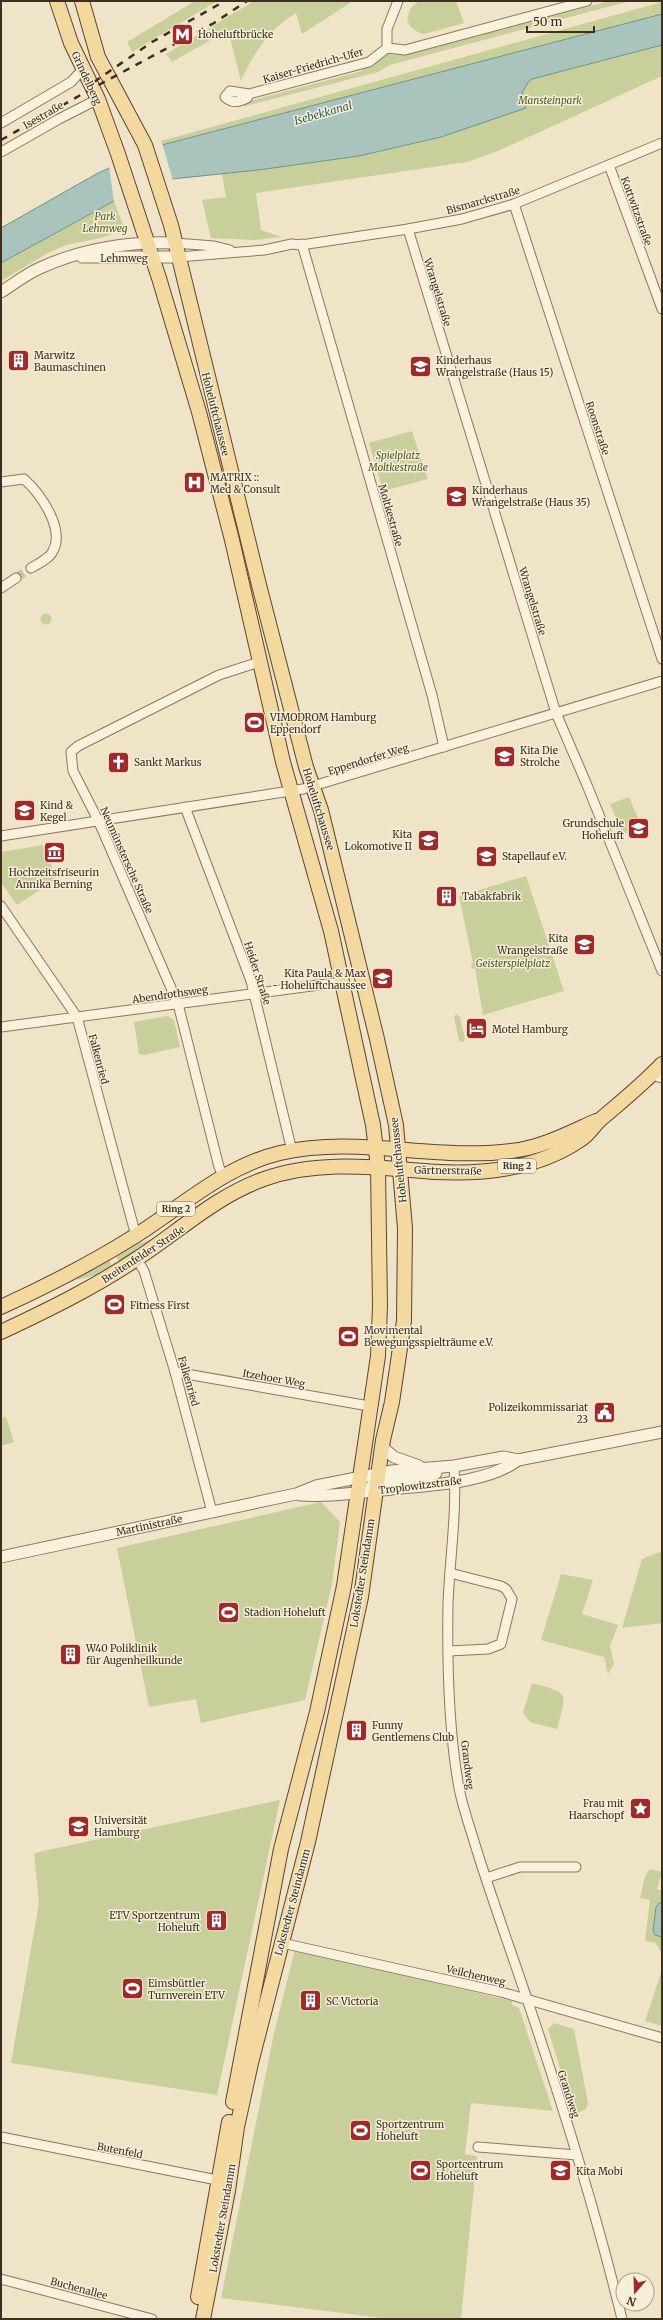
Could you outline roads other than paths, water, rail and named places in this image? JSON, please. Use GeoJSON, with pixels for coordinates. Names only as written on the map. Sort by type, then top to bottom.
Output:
{"type":"FeatureCollection","features":[{"type":"Feature","properties":{"kind":"main road","name":"Grindelberg"},"geometry":{"type":"LineString","coordinates":[[57,1],[71,43],[98,100],[118,154]]}},
{"type":"Feature","properties":{"kind":"main road","name":"Grindelberg"},"geometry":{"type":"LineString","coordinates":[[82,1],[98,57],[135,122],[145,145]]}},
{"type":"Feature","properties":{"kind":"main road","name":"Hoheluftchaussee"},"geometry":{"type":"LineString","coordinates":[[145,145],[161,192],[175,243],[259,585],[336,867],[396,1125],[405,1228],[404,1321],[392,1402],[382,1447],[368,1484]]}},
{"type":"Feature","properties":{"kind":"main road","name":"Hoheluftchaussee"},"geometry":{"type":"LineString","coordinates":[[118,154],[188,374],[213,464],[291,791],[331,931],[373,1125],[378,1166],[380,1306],[378,1356],[369,1406],[368,1484]]}},
{"type":"Feature","properties":{"kind":"main road","name":"Gärtnerstraße"},"geometry":{"type":"LineString","coordinates":[[378,1166],[400,1169],[473,1172],[520,1165],[558,1152],[580,1140],[600,1120],[657,1077],[662,1064]]}},
{"type":"Feature","properties":{"kind":"main road","name":"Gärtnerstraße"},"geometry":{"type":"LineString","coordinates":[[376,1147],[482,1153],[513,1151],[536,1146],[600,1120]]}},
{"type":"Feature","properties":{"kind":"main road","name":"Breitenfelder Straße"},"geometry":{"type":"LineString","coordinates":[[1,1307],[56,1282],[136,1236],[224,1176],[264,1158],[292,1151],[333,1146],[376,1147]]}},
{"type":"Feature","properties":{"kind":"main road","name":"Breitenfelder Straße"},"geometry":{"type":"LineString","coordinates":[[1,1332],[63,1302],[138,1259],[218,1203],[245,1187],[265,1178],[306,1169],[378,1166]]}},
{"type":"Feature","properties":{"kind":"main road","name":"Lokstedter Steindamm"},"geometry":{"type":"LineString","coordinates":[[203,2319],[227,2196],[237,2127],[308,1842],[361,1598],[368,1484]]}},
{"type":"Feature","properties":{"kind":"main road","name":"Lokstedter Steindamm"},"geometry":{"type":"LineString","coordinates":[[194,2319],[217,2180],[281,1849],[332,1650],[344,1586],[368,1484]]}},
{"type":"Feature","properties":{"kind":"street"},"geometry":{"type":"LineString","coordinates":[[398,1],[387,29],[387,48],[405,50],[587,1]]}},
{"type":"Feature","properties":{"kind":"street","name":"Kaiser-Friedrich-Ufer"},"geometry":{"type":"LineString","coordinates":[[250,94],[369,62],[387,48]]}},
{"type":"Feature","properties":{"kind":"street","name":"Isestraße"},"geometry":{"type":"LineString","coordinates":[[1,123],[71,82],[84,69]]}},
{"type":"Feature","properties":{"kind":"street","name":"Isestraße"},"geometry":{"type":"LineString","coordinates":[[1,152],[71,112],[98,100]]}},
{"type":"Feature","properties":{"kind":"street","name":"Bismarckstraße"},"geometry":{"type":"LineString","coordinates":[[178,257],[283,247],[292,244],[302,244],[408,229],[462,219],[514,204],[662,143]]}},
{"type":"Feature","properties":{"kind":"street","name":"Kottwitzstraße"},"geometry":{"type":"LineString","coordinates":[[609,165],[662,309]]}},
{"type":"Feature","properties":{"kind":"street","name":"Roonstraße"},"geometry":{"type":"LineString","coordinates":[[514,204],[662,660]]}},
{"type":"Feature","properties":{"kind":"street","name":"Wrangelstraße"},"geometry":{"type":"LineString","coordinates":[[408,229],[556,713],[587,785],[662,971]]}},
{"type":"Feature","properties":{"kind":"street","name":"Lehmweg"},"geometry":{"type":"LineString","coordinates":[[1,292],[39,268],[71,257],[111,246],[146,242],[175,243]]}},
{"type":"Feature","properties":{"kind":"street","name":"Bismarckstraße"},"geometry":{"type":"LineString","coordinates":[[175,243],[214,246],[233,251]]}},
{"type":"Feature","properties":{"kind":"street","name":"Moltkestraße"},"geometry":{"type":"LineString","coordinates":[[302,244],[432,695],[444,747]]}},
{"type":"Feature","properties":{"kind":"street","name":"Lehmweg"},"geometry":{"type":"LineString","coordinates":[[71,257],[178,257]]}},
{"type":"Feature","properties":{"kind":"street"},"geometry":{"type":"LineString","coordinates":[[1,482],[24,479],[54,520],[58,539],[53,552],[31,568]]}},
{"type":"Feature","properties":{"kind":"street"},"geometry":{"type":"LineString","coordinates":[[1,588],[16,578]]}},
{"type":"Feature","properties":{"kind":"street","name":"Neumünstersche Straße"},"geometry":{"type":"LineString","coordinates":[[224,1176],[219,1167],[178,1004],[98,820],[74,771],[71,752],[78,746],[219,675],[259,662]]}},
{"type":"Feature","properties":{"kind":"street","name":"Eppendorfer Weg"},"geometry":{"type":"LineString","coordinates":[[1,836],[313,787],[662,681]]}},
{"type":"Feature","properties":{"kind":"street","name":"Heider Straße"},"geometry":{"type":"LineString","coordinates":[[185,807],[254,993],[292,1151]]}},
{"type":"Feature","properties":{"kind":"street","name":"Falkenried"},"geometry":{"type":"LineString","coordinates":[[1,906],[77,1017],[136,1236]]}},
{"type":"Feature","properties":{"kind":"street","name":"Abendrothsweg"},"geometry":{"type":"LineString","coordinates":[[1,1027],[342,982]]}},
{"type":"Feature","properties":{"kind":"street","name":"Falkenried"},"geometry":{"type":"LineString","coordinates":[[138,1259],[144,1271],[175,1372],[212,1512]]}},
{"type":"Feature","properties":{"kind":"street","name":"Itzehoer Weg"},"geometry":{"type":"LineString","coordinates":[[175,1372],[369,1406]]}},
{"type":"Feature","properties":{"kind":"street","name":"Troplowitzstraße"},"geometry":{"type":"LineString","coordinates":[[368,1484],[430,1468],[454,1466],[504,1457],[518,1460],[662,1432]]}},
{"type":"Feature","properties":{"kind":"street"},"geometry":{"type":"LineString","coordinates":[[382,1447],[399,1459],[430,1468]]}},
{"type":"Feature","properties":{"kind":"street","name":"Troplowitzstraße"},"geometry":{"type":"LineString","coordinates":[[368,1484],[455,1482],[507,1468],[518,1460]]}},
{"type":"Feature","properties":{"kind":"street"},"geometry":{"type":"LineString","coordinates":[[368,1484],[392,1479],[428,1476],[454,1466]]}},
{"type":"Feature","properties":{"kind":"street","name":"Grandweg"},"geometry":{"type":"LineString","coordinates":[[454,1466],[455,1482],[450,1573],[449,1651],[450,1702],[459,1788],[486,1878],[528,2000],[577,2155],[611,2273],[622,2319]]}},
{"type":"Feature","properties":{"kind":"street","name":"Martinistraße"},"geometry":{"type":"LineString","coordinates":[[296,1494],[317,1496],[368,1484]]}},
{"type":"Feature","properties":{"kind":"street","name":"Martinistraße"},"geometry":{"type":"LineString","coordinates":[[1,1557],[296,1494],[316,1486],[368,1484]]}},
{"type":"Feature","properties":{"kind":"street"},"geometry":{"type":"LineString","coordinates":[[449,1651],[488,1649],[501,1644],[512,1599],[506,1589],[501,1586],[450,1573]]}},
{"type":"Feature","properties":{"kind":"street"},"geometry":{"type":"LineString","coordinates":[[486,1878],[520,1867],[576,1867]]}},
{"type":"Feature","properties":{"kind":"street","name":"Veilchenweg"},"geometry":{"type":"LineString","coordinates":[[282,1943],[493,1990],[662,2038]]}},
{"type":"Feature","properties":{"kind":"street","name":"Butenfeld"},"geometry":{"type":"LineString","coordinates":[[1,2137],[217,2180]]}},
{"type":"Feature","properties":{"kind":"street"},"geometry":{"type":"LineString","coordinates":[[478,2147],[577,2155]]}},
{"type":"Feature","properties":{"kind":"street"},"geometry":{"type":"LineString","coordinates":[[217,2180],[227,2196]]}},
{"type":"Feature","properties":{"kind":"street","name":"Buchenallee"},"geometry":{"type":"LineString","coordinates":[[1,2279],[152,2319]]}},
{"type":"Feature","properties":{"kind":"water","name":"Isebekkanal"},"geometry":{"type":"Polygon","coordinates":[[[662,14],[662,45],[532,79],[528,82],[522,93],[526,108],[441,137],[359,156],[258,170],[172,179],[114,201],[1,263],[1,228],[98,173],[162,145],[662,14]]]}},
{"type":"Feature","properties":{"kind":"water"},"geometry":{"type":"Polygon","coordinates":[[[659,1903],[662,1903],[662,1937],[655,1935],[653,1931],[656,1907],[659,1903]]]}},
{"type":"Feature","properties":{"kind":"tunnel"},"geometry":{"type":"LineString","coordinates":[[16,578],[31,568]]}},
{"type":"Feature","properties":{"kind":"railway"},"geometry":{"type":"LineString","coordinates":[[94,82],[152,42],[225,1]]}},
{"type":"Feature","properties":{"kind":"railway"},"geometry":{"type":"LineString","coordinates":[[1,140],[93,88],[214,23],[247,1]]}},
{"type":"Feature","properties":{"kind":"place","name":"Hoheluftbrücke"},"geometry":{"type":"Point","coordinates":[183,34]}},
{"type":"Feature","properties":{"kind":"place","name":"Marwitz Baumaschinen"},"geometry":{"type":"Point","coordinates":[19,361]}},
{"type":"Feature","properties":{"kind":"place","name":"Kinderhaus Wrangelstraße (Haus 15)"},"geometry":{"type":"Point","coordinates":[420,366]}},
{"type":"Feature","properties":{"kind":"place","name":"MATRIX :: Med & Consult"},"geometry":{"type":"Point","coordinates":[194,483]}},
{"type":"Feature","properties":{"kind":"place","name":"Kinderhaus Wrangelstraße (Haus 35)"},"geometry":{"type":"Point","coordinates":[457,496]}},
{"type":"Feature","properties":{"kind":"place","name":"VIMODROM Hamburg Eppendorf"},"geometry":{"type":"Point","coordinates":[255,723]}},
{"type":"Feature","properties":{"kind":"place","name":"Kita Die Strolche"},"geometry":{"type":"Point","coordinates":[504,756]}},
{"type":"Feature","properties":{"kind":"place","name":"Sankt Markus"},"geometry":{"type":"Point","coordinates":[119,762]}},
{"type":"Feature","properties":{"kind":"place","name":"Kind & Kegel"},"geometry":{"type":"Point","coordinates":[24,811]}},
{"type":"Feature","properties":{"kind":"place","name":"Grundschule Hoheluft"},"geometry":{"type":"Point","coordinates":[639,829]}},
{"type":"Feature","properties":{"kind":"place","name":"Kita Lokomotive II"},"geometry":{"type":"Point","coordinates":[428,840]}},
{"type":"Feature","properties":{"kind":"place","name":"Hochzeitsfriseurin Annika Berning"},"geometry":{"type":"Point","coordinates":[54,852]}},
{"type":"Feature","properties":{"kind":"place","name":"Stapellauf e.V."},"geometry":{"type":"Point","coordinates":[486,856]}},
{"type":"Feature","properties":{"kind":"place","name":"Tabakfabrik"},"geometry":{"type":"Point","coordinates":[446,896]}},
{"type":"Feature","properties":{"kind":"place","name":"Kita Wrangelstraße"},"geometry":{"type":"Point","coordinates":[584,944]}},
{"type":"Feature","properties":{"kind":"place","name":"Kita Paula & Max - Hoheluftchaussee"},"geometry":{"type":"Point","coordinates":[382,979]}},
{"type":"Feature","properties":{"kind":"place","name":"Motel Hamburg"},"geometry":{"type":"Point","coordinates":[477,1029]}},
{"type":"Feature","properties":{"kind":"place","name":"Fitness First"},"geometry":{"type":"Point","coordinates":[114,1305]}},
{"type":"Feature","properties":{"kind":"place","name":"Movimental Bewegungsspielträume e.V."},"geometry":{"type":"Point","coordinates":[348,1336]}},
{"type":"Feature","properties":{"kind":"place","name":"Polizeikommissariat 23"},"geometry":{"type":"Point","coordinates":[604,1413]}},
{"type":"Feature","properties":{"kind":"place","name":"Stadion Hoheluft"},"geometry":{"type":"Point","coordinates":[228,1612]}},
{"type":"Feature","properties":{"kind":"place","name":"W40 Poliklinik für Augenheilkunde"},"geometry":{"type":"Point","coordinates":[70,1654]}},
{"type":"Feature","properties":{"kind":"place","name":"Funny Gentlemens Club"},"geometry":{"type":"Point","coordinates":[357,1731]}},
{"type":"Feature","properties":{"kind":"place","name":"Frau mit Haarschopf"},"geometry":{"type":"Point","coordinates":[640,1809]}},
{"type":"Feature","properties":{"kind":"place","name":"Universität Hamburg"},"geometry":{"type":"Point","coordinates":[79,1826]}},
{"type":"Feature","properties":{"kind":"place","name":"ETV Sportzentrum Hoheluft"},"geometry":{"type":"Point","coordinates":[216,1921]}},
{"type":"Feature","properties":{"kind":"place","name":"Eimsbüttler Turnverein ETV"},"geometry":{"type":"Point","coordinates":[132,1989]}},
{"type":"Feature","properties":{"kind":"place","name":"SC Victoria"},"geometry":{"type":"Point","coordinates":[310,2001]}},
{"type":"Feature","properties":{"kind":"place","name":"Sportzentrum Hoheluft"},"geometry":{"type":"Point","coordinates":[361,2130]}},
{"type":"Feature","properties":{"kind":"place","name":"Sportcentrum Hoheluft"},"geometry":{"type":"Point","coordinates":[421,2170]}},
{"type":"Feature","properties":{"kind":"place","name":"Kita Mobi"},"geometry":{"type":"Point","coordinates":[560,2171]}},
{"type":"Feature","properties":{"kind":"park label","name":"Mansteinpark"},"geometry":{"type":"Point","coordinates":[550,100]}},
{"type":"Feature","properties":{"kind":"park label","name":"Park Lehmweg"},"geometry":{"type":"Point","coordinates":[105,222]}},
{"type":"Feature","properties":{"kind":"park label","name":"Spielplatz Moltkestraße"},"geometry":{"type":"Point","coordinates":[398,460]}},
{"type":"Feature","properties":{"kind":"park label","name":"Geisterspielplatz"},"geometry":{"type":"Point","coordinates":[513,963]}}]}
